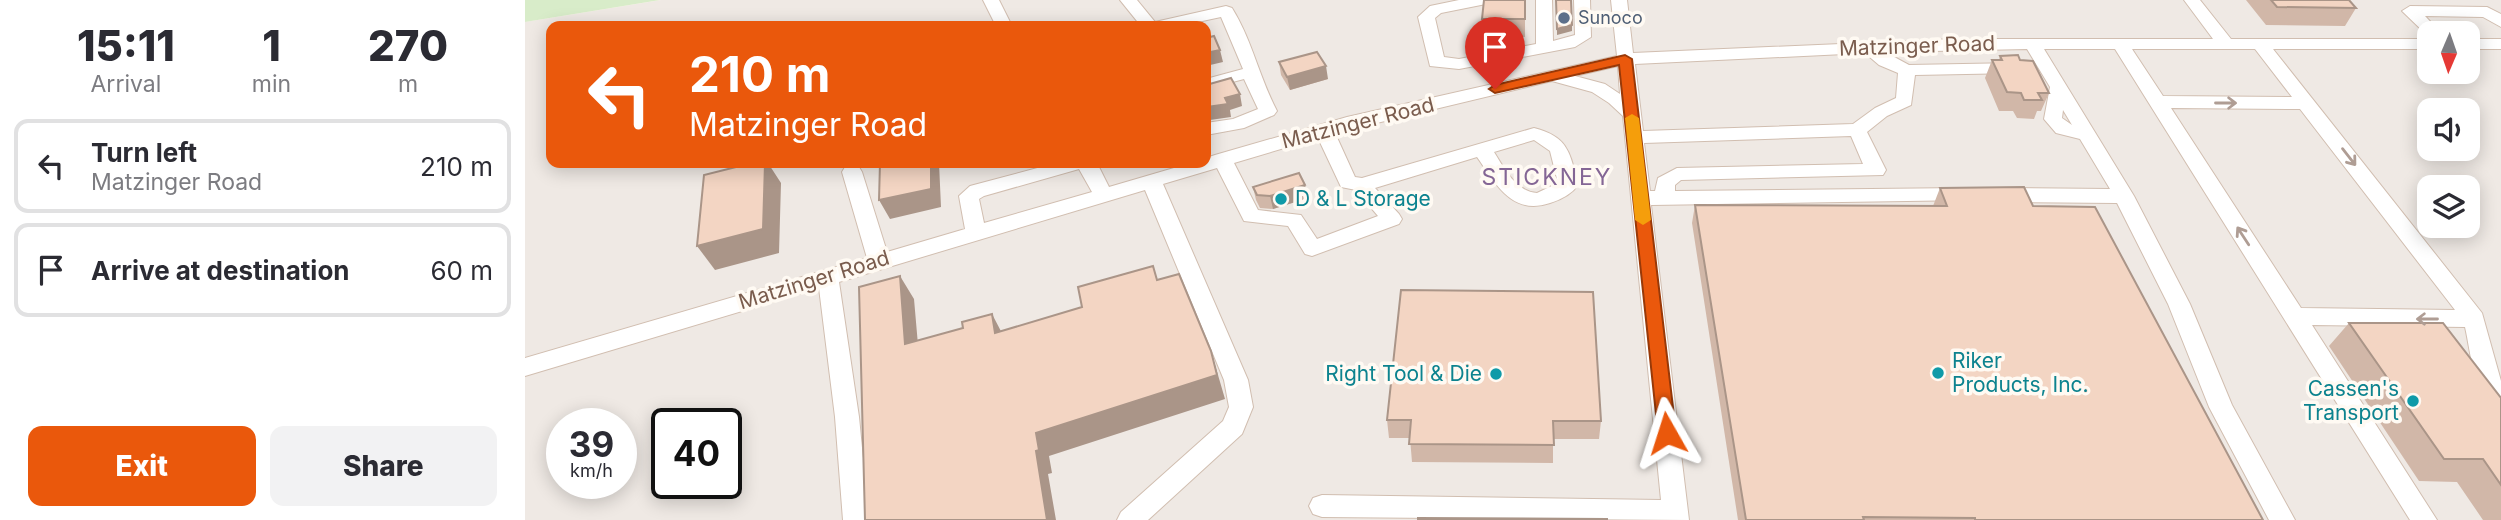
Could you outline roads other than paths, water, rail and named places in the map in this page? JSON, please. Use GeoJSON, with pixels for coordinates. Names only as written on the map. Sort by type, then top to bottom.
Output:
{"type":"FeatureCollection","features":[{"type":"Feature","properties":{"kind":"street"},"geometry":{"type":"LineString","coordinates":[[991,0],[1002,21]]}},
{"type":"Feature","properties":{"kind":"street"},"geometry":{"type":"LineString","coordinates":[[1128,0],[1146,21]]}},
{"type":"Feature","properties":{"kind":"street"},"geometry":{"type":"LineString","coordinates":[[1485,0],[1436,9],[1426,17],[1436,62],[1459,64],[1575,42],[1583,37],[1574,10]]}},
{"type":"Feature","properties":{"kind":"street"},"geometry":{"type":"LineString","coordinates":[[2192,0],[2225,43]]}},
{"type":"Feature","properties":{"kind":"street"},"geometry":{"type":"LineString","coordinates":[[1179,21],[1226,10],[1252,72],[1253,82],[1268,111],[1237,124],[1211,127]]}},
{"type":"Feature","properties":{"kind":"street"},"geometry":{"type":"LineString","coordinates":[[1545,48],[1574,10]]}},
{"type":"Feature","properties":{"kind":"street"},"geometry":{"type":"LineString","coordinates":[[1322,506],[1676,516],[1625,59],[1574,10]]}},
{"type":"Feature","properties":{"kind":"street"},"geometry":{"type":"LineString","coordinates":[[2420,21],[2410,11],[2487,12],[2501,22]]}},
{"type":"Feature","properties":{"kind":"street"},"geometry":{"type":"LineString","coordinates":[[2032,43],[2058,88],[2053,119],[2063,129],[2089,135],[2124,195],[2179,304],[2221,407],[2282,520]]}},
{"type":"Feature","properties":{"kind":"street","name":"Matzinger Road"},"geometry":{"type":"LineString","coordinates":[[1211,161],[1324,130],[1625,59],[1868,47],[2032,43],[2417,44]]}},
{"type":"Feature","properties":{"kind":"street"},"geometry":{"type":"LineString","coordinates":[[2120,43],[2424,520]]}},
{"type":"Feature","properties":{"kind":"street"},"geometry":{"type":"LineString","coordinates":[[2259,43],[2474,320],[2490,384],[2501,399]]}},
{"type":"Feature","properties":{"kind":"street"},"geometry":{"type":"LineString","coordinates":[[2480,44],[2501,44]]}},
{"type":"Feature","properties":{"kind":"street"},"geometry":{"type":"LineString","coordinates":[[1868,47],[1885,61],[1907,70],[2043,65]]}},
{"type":"Feature","properties":{"kind":"street"},"geometry":{"type":"LineString","coordinates":[[1507,55],[1524,82],[1574,80],[1597,86],[1617,98],[1631,114]]}},
{"type":"Feature","properties":{"kind":"street"},"geometry":{"type":"LineString","coordinates":[[1634,137],[1857,130],[1881,112],[1905,102],[1907,70]]}},
{"type":"Feature","properties":{"kind":"street"},"geometry":{"type":"LineString","coordinates":[[1211,84],[1252,72]]}},
{"type":"Feature","properties":{"kind":"street"},"geometry":{"type":"LineString","coordinates":[[2158,102],[2307,103]]}},
{"type":"Feature","properties":{"kind":"street"},"geometry":{"type":"LineString","coordinates":[[1324,130],[1349,182],[1362,185],[1481,148]]}},
{"type":"Feature","properties":{"kind":"street"},"geometry":{"type":"LineString","coordinates":[[1665,198],[1665,183],[1677,174],[1876,170],[1857,130]]}},
{"type":"Feature","properties":{"kind":"street"},"geometry":{"type":"LineString","coordinates":[[1222,159],[1251,216],[1294,220],[1312,249],[1392,219],[1362,185]]}},
{"type":"Feature","properties":{"kind":"street"},"geometry":{"type":"LineString","coordinates":[[976,232],[969,196],[977,191],[1062,168]]}},
{"type":"Feature","properties":{"kind":"street"},"geometry":{"type":"LineString","coordinates":[[1090,168],[1103,194]]}},
{"type":"Feature","properties":{"kind":"street","name":"Matzinger Road"},"geometry":{"type":"LineString","coordinates":[[525,367],[1103,194],[1154,173],[1178,168]]}},
{"type":"Feature","properties":{"kind":"street"},"geometry":{"type":"LineString","coordinates":[[852,173],[879,261]]}},
{"type":"Feature","properties":{"kind":"street"},"geometry":{"type":"LineString","coordinates":[[1130,520],[1233,427],[1241,407],[1237,380],[1154,173]]}},
{"type":"Feature","properties":{"kind":"street"},"geometry":{"type":"LineString","coordinates":[[1640,198],[2124,195]]}},
{"type":"Feature","properties":{"kind":"street"},"geometry":{"type":"LineString","coordinates":[[828,276],[847,416],[856,520]]}},
{"type":"Feature","properties":{"kind":"street"},"geometry":{"type":"LineString","coordinates":[[2295,316],[2474,320]]}},
{"type":"Feature","properties":{"kind":"place","name":"Sunoco"},"geometry":{"type":"Point","coordinates":[1564,18]}},
{"type":"Feature","properties":{"kind":"place","name":"D & L Storage"},"geometry":{"type":"Point","coordinates":[1281,199]}},
{"type":"Feature","properties":{"kind":"place","name":"Riker Products, Inc."},"geometry":{"type":"Point","coordinates":[1938,373]}},
{"type":"Feature","properties":{"kind":"place","name":"Right Tool & Die"},"geometry":{"type":"Point","coordinates":[1496,374]}},
{"type":"Feature","properties":{"kind":"place","name":"Cassen's Transport"},"geometry":{"type":"Point","coordinates":[2413,401]}},
{"type":"Feature","properties":{"kind":"district","name":"STICKNEY"},"geometry":{"type":"Point","coordinates":[1547,177]}}]}
